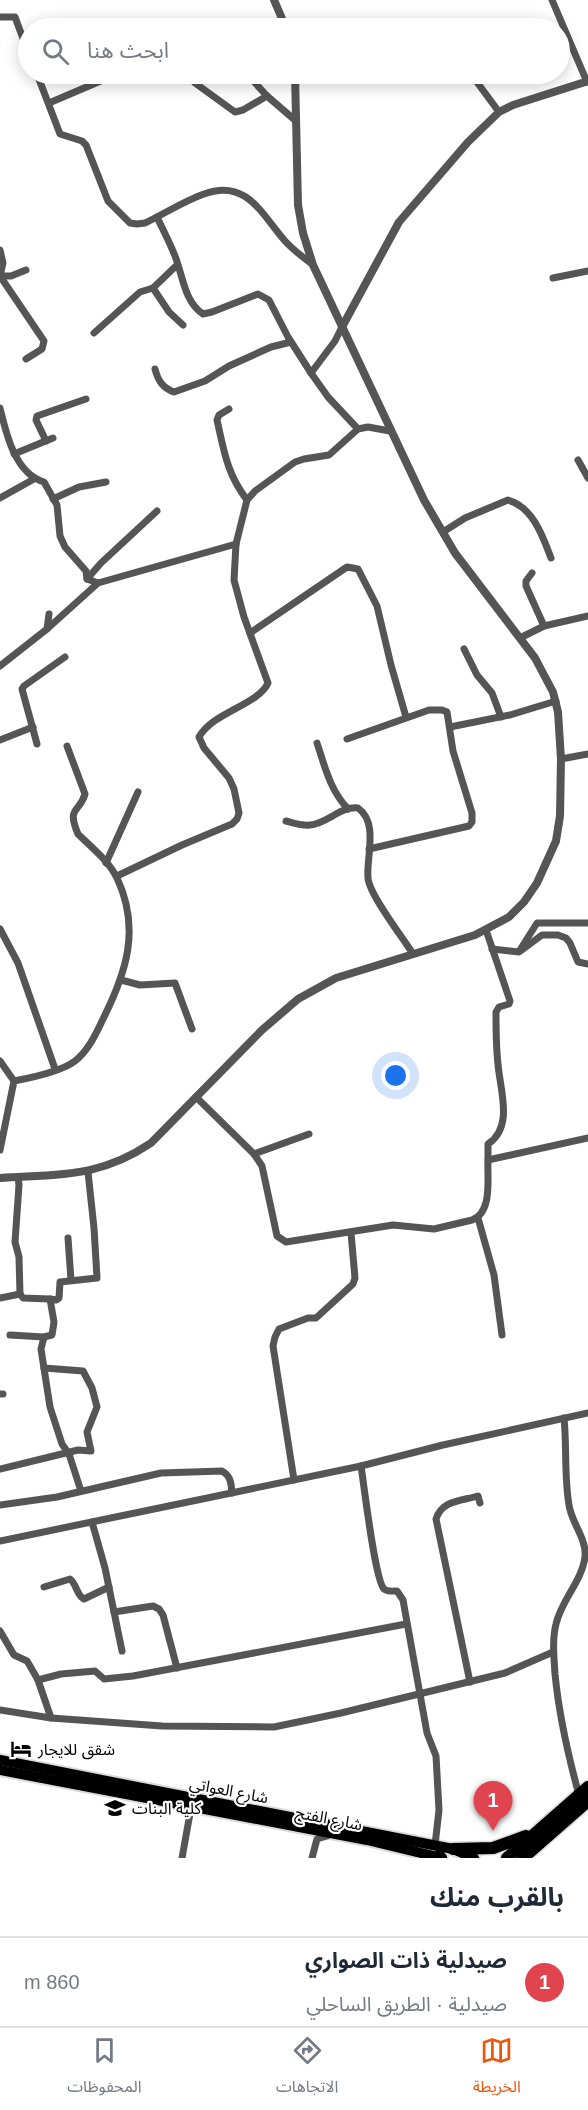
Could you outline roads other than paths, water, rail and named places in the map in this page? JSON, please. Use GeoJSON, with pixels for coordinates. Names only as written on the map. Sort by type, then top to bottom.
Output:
{"type":"FeatureCollection","features":[{"type":"Feature","properties":{"kind":"highway"},"geometry":{"type":"LineString","coordinates":[[507,1858],[585,1794]]}},
{"type":"Feature","properties":{"kind":"highway"},"geometry":{"type":"LineString","coordinates":[[529,1857],[585,1794]]}},
{"type":"Feature","properties":{"kind":"highway"},"geometry":{"type":"LineString","coordinates":[[453,1848],[493,1848],[508,1845],[541,1829]]}},
{"type":"Feature","properties":{"kind":"main road","name":"شارع العواتي"},"geometry":{"type":"LineString","coordinates":[[0,1760],[64,1778],[261,1816],[439,1854],[453,1848],[474,1858]]}},
{"type":"Feature","properties":{"kind":"main road","name":"شارع الفتح"},"geometry":{"type":"LineString","coordinates":[[0,1770],[64,1778],[191,1808],[261,1816],[330,1833],[439,1854]]}},
{"type":"Feature","properties":{"kind":"street"},"geometry":{"type":"LineString","coordinates":[[274,0],[282,18]]}},
{"type":"Feature","properties":{"kind":"street"},"geometry":{"type":"LineString","coordinates":[[552,0],[560,18]]}},
{"type":"Feature","properties":{"kind":"street"},"geometry":{"type":"LineString","coordinates":[[0,17],[15,18],[18,26]]}},
{"type":"Feature","properties":{"kind":"street"},"geometry":{"type":"LineString","coordinates":[[311,373],[335,341],[399,222],[468,142],[499,112],[531,99],[587,82],[570,42]]}},
{"type":"Feature","properties":{"kind":"street"},"geometry":{"type":"LineString","coordinates":[[41,84],[60,134],[82,141],[86,145],[108,201],[130,223],[137,224],[157,217],[205,194],[222,191],[238,193],[251,200],[285,240],[313,265]]}},
{"type":"Feature","properties":{"kind":"street"},"geometry":{"type":"LineString","coordinates":[[49,103],[94,84]]}},
{"type":"Feature","properties":{"kind":"street"},"geometry":{"type":"LineString","coordinates":[[196,84],[227,109],[235,112],[267,96]]}},
{"type":"Feature","properties":{"kind":"street"},"geometry":{"type":"LineString","coordinates":[[256,84],[296,121]]}},
{"type":"Feature","properties":{"kind":"street"},"geometry":{"type":"LineString","coordinates":[[0,1178],[88,1172],[134,1155],[151,1143],[262,1030],[298,999],[336,978],[475,936],[509,917],[524,902],[545,867],[556,841],[560,816],[561,759],[556,701],[543,673],[520,638],[455,553],[443,532],[390,431],[313,265],[303,233],[298,205],[296,84]]}},
{"type":"Feature","properties":{"kind":"street"},"geometry":{"type":"LineString","coordinates":[[478,84],[499,112]]}},
{"type":"Feature","properties":{"kind":"street"},"geometry":{"type":"LineString","coordinates":[[157,217],[194,308],[203,314],[258,294],[264,296],[276,310],[291,342],[311,373],[328,397],[357,429]]}},
{"type":"Feature","properties":{"kind":"street"},"geometry":{"type":"LineString","coordinates":[[0,250],[3,263],[0,276]]}},
{"type":"Feature","properties":{"kind":"street"},"geometry":{"type":"LineString","coordinates":[[94,333],[140,292],[153,288],[177,265]]}},
{"type":"Feature","properties":{"kind":"street"},"geometry":{"type":"LineString","coordinates":[[26,270],[12,276],[0,276],[44,341],[42,349],[26,359]]}},
{"type":"Feature","properties":{"kind":"street"},"geometry":{"type":"LineString","coordinates":[[553,278],[588,271]]}},
{"type":"Feature","properties":{"kind":"street"},"geometry":{"type":"LineString","coordinates":[[153,288],[169,312],[183,325]]}},
{"type":"Feature","properties":{"kind":"street"},"geometry":{"type":"LineString","coordinates":[[155,369],[165,389],[174,392],[205,381],[229,366],[271,346],[291,342]]}},
{"type":"Feature","properties":{"kind":"street"},"geometry":{"type":"LineString","coordinates":[[14,454],[49,440],[37,417],[86,399]]}},
{"type":"Feature","properties":{"kind":"street"},"geometry":{"type":"LineString","coordinates":[[0,408],[14,454],[34,479],[44,482],[57,505],[60,536],[64,547],[86,571],[87,579]]}},
{"type":"Feature","properties":{"kind":"street"},"geometry":{"type":"LineString","coordinates":[[229,409],[219,414],[217,420],[229,471],[247,500]]}},
{"type":"Feature","properties":{"kind":"street"},"geometry":{"type":"LineString","coordinates":[[117,876],[232,824],[237,819],[239,805],[229,778],[204,748],[198,737],[215,721],[260,694],[268,683],[237,596],[234,580],[236,544],[247,500],[255,491],[296,462],[329,455],[357,429],[368,427],[390,431]]}},
{"type":"Feature","properties":{"kind":"street"},"geometry":{"type":"LineString","coordinates":[[578,460],[588,478]]}},
{"type":"Feature","properties":{"kind":"street"},"geometry":{"type":"LineString","coordinates":[[0,498],[34,479]]}},
{"type":"Feature","properties":{"kind":"street"},"geometry":{"type":"LineString","coordinates":[[53,499],[79,488],[106,482]]}},
{"type":"Feature","properties":{"kind":"street"},"geometry":{"type":"LineString","coordinates":[[443,532],[465,518],[508,500],[519,506],[537,525],[551,558]]}},
{"type":"Feature","properties":{"kind":"street"},"geometry":{"type":"LineString","coordinates":[[87,579],[157,511]]}},
{"type":"Feature","properties":{"kind":"street"},"geometry":{"type":"LineString","coordinates":[[0,666],[47,629],[98,583],[236,544]]}},
{"type":"Feature","properties":{"kind":"street"},"geometry":{"type":"LineString","coordinates":[[250,633],[347,567],[358,569],[377,606],[406,717]]}},
{"type":"Feature","properties":{"kind":"street"},"geometry":{"type":"LineString","coordinates":[[532,573],[525,586],[544,627]]}},
{"type":"Feature","properties":{"kind":"street"},"geometry":{"type":"LineString","coordinates":[[87,579],[98,583]]}},
{"type":"Feature","properties":{"kind":"street"},"geometry":{"type":"LineString","coordinates":[[47,629],[49,614]]}},
{"type":"Feature","properties":{"kind":"street"},"geometry":{"type":"LineString","coordinates":[[520,638],[544,627],[588,616]]}},
{"type":"Feature","properties":{"kind":"street"},"geometry":{"type":"LineString","coordinates":[[464,649],[477,675],[492,693],[501,717]]}},
{"type":"Feature","properties":{"kind":"street"},"geometry":{"type":"LineString","coordinates":[[37,744],[22,689],[64,657]]}},
{"type":"Feature","properties":{"kind":"street"},"geometry":{"type":"LineString","coordinates":[[450,728],[501,717],[556,701]]}},
{"type":"Feature","properties":{"kind":"street"},"geometry":{"type":"LineString","coordinates":[[347,740],[429,710],[447,712],[453,752],[472,813],[472,822],[469,826],[369,849]]}},
{"type":"Feature","properties":{"kind":"street"},"geometry":{"type":"LineString","coordinates":[[0,740],[33,727]]}},
{"type":"Feature","properties":{"kind":"street"},"geometry":{"type":"LineString","coordinates":[[317,743],[330,783],[338,798],[348,808]]}},
{"type":"Feature","properties":{"kind":"street"},"geometry":{"type":"LineString","coordinates":[[14,1081],[75,1061],[84,1052],[96,1033],[121,980],[129,942],[129,922],[117,876],[75,828],[74,810],[84,799],[85,794],[67,746]]}},
{"type":"Feature","properties":{"kind":"street"},"geometry":{"type":"LineString","coordinates":[[561,759],[588,754]]}},
{"type":"Feature","properties":{"kind":"street"},"geometry":{"type":"LineString","coordinates":[[106,863],[138,792]]}},
{"type":"Feature","properties":{"kind":"street"},"geometry":{"type":"LineString","coordinates":[[286,821],[309,826],[348,808],[358,808],[363,811],[370,831],[368,880],[374,895],[412,954]]}},
{"type":"Feature","properties":{"kind":"street"},"geometry":{"type":"LineString","coordinates":[[519,952],[537,923],[588,923]]}},
{"type":"Feature","properties":{"kind":"street"},"geometry":{"type":"LineString","coordinates":[[0,929],[18,963],[55,1069]]}},
{"type":"Feature","properties":{"kind":"street"},"geometry":{"type":"LineString","coordinates":[[196,1097],[254,1154],[262,1166],[277,1236],[281,1240],[286,1242],[393,1225],[434,1229],[478,1218],[486,1205],[488,1144],[497,1137],[504,1106],[497,1063],[496,1012],[499,1007],[509,1004],[510,1001],[486,930]]}},
{"type":"Feature","properties":{"kind":"street"},"geometry":{"type":"LineString","coordinates":[[492,949],[519,952],[542,935],[558,935],[570,942],[578,962],[588,964]]}},
{"type":"Feature","properties":{"kind":"street"},"geometry":{"type":"LineString","coordinates":[[121,980],[140,985],[175,983],[192,1029]]}},
{"type":"Feature","properties":{"kind":"street"},"geometry":{"type":"LineString","coordinates":[[0,1061],[14,1081],[0,1150]]}},
{"type":"Feature","properties":{"kind":"street"},"geometry":{"type":"LineString","coordinates":[[254,1154],[309,1134]]}},
{"type":"Feature","properties":{"kind":"street"},"geometry":{"type":"LineString","coordinates":[[488,1160],[588,1138]]}},
{"type":"Feature","properties":{"kind":"street"},"geometry":{"type":"LineString","coordinates":[[18,1177],[15,1242],[19,1257],[20,1294],[23,1298],[56,1300],[59,1298],[60,1282],[95,1280],[98,1275],[88,1172]]}},
{"type":"Feature","properties":{"kind":"street"},"geometry":{"type":"LineString","coordinates":[[478,1218],[494,1275],[502,1335]]}},
{"type":"Feature","properties":{"kind":"street"},"geometry":{"type":"LineString","coordinates":[[294,1480],[274,1337],[279,1329],[285,1326],[316,1318],[353,1284],[355,1278],[351,1233]]}},
{"type":"Feature","properties":{"kind":"street"},"geometry":{"type":"LineString","coordinates":[[68,1238],[71,1280]]}},
{"type":"Feature","properties":{"kind":"street"},"geometry":{"type":"LineString","coordinates":[[0,1298],[20,1294]]}},
{"type":"Feature","properties":{"kind":"street"},"geometry":{"type":"LineString","coordinates":[[10,1335],[44,1337],[52,1335],[54,1322],[50,1299]]}},
{"type":"Feature","properties":{"kind":"street"},"geometry":{"type":"LineString","coordinates":[[44,1337],[40,1349],[50,1407],[81,1491]]}},
{"type":"Feature","properties":{"kind":"street"},"geometry":{"type":"LineString","coordinates":[[0,1469],[78,1450],[91,1450],[87,1432],[97,1407],[92,1388],[83,1371],[44,1368]]}},
{"type":"Feature","properties":{"kind":"street"},"geometry":{"type":"LineString","coordinates":[[0,1540],[361,1466],[443,1445],[588,1413]]}},
{"type":"Feature","properties":{"kind":"street"},"geometry":{"type":"LineString","coordinates":[[564,1418],[569,1508],[583,1543],[585,1555],[583,1566],[557,1617],[554,1652],[558,1702],[568,1754],[585,1794]]}},
{"type":"Feature","properties":{"kind":"street"},"geometry":{"type":"LineString","coordinates":[[361,1466],[374,1559],[382,1588],[400,1593],[421,1692],[427,1733],[436,1756],[439,1854]]}},
{"type":"Feature","properties":{"kind":"street"},"geometry":{"type":"LineString","coordinates":[[0,1505],[57,1497],[161,1473],[206,1470],[222,1471],[228,1474],[232,1493]]}},
{"type":"Feature","properties":{"kind":"street"},"geometry":{"type":"LineString","coordinates":[[470,1682],[436,1519],[439,1510],[446,1504],[478,1496],[480,1503]]}},
{"type":"Feature","properties":{"kind":"street"},"geometry":{"type":"LineString","coordinates":[[92,1522],[109,1587],[122,1651]]}},
{"type":"Feature","properties":{"kind":"street"},"geometry":{"type":"LineString","coordinates":[[44,1587],[70,1579],[84,1599],[109,1587]]}},
{"type":"Feature","properties":{"kind":"street"},"geometry":{"type":"LineString","coordinates":[[114,1612],[153,1606],[159,1609],[177,1668]]}},
{"type":"Feature","properties":{"kind":"street"},"geometry":{"type":"LineString","coordinates":[[38,1680],[61,1674],[95,1671],[104,1679],[133,1677],[406,1624]]}},
{"type":"Feature","properties":{"kind":"street"},"geometry":{"type":"LineString","coordinates":[[2,1633],[12,1652],[18,1658],[27,1661],[38,1680],[51,1718]]}},
{"type":"Feature","properties":{"kind":"street"},"geometry":{"type":"LineString","coordinates":[[0,1647],[2,1633]]}},
{"type":"Feature","properties":{"kind":"street"},"geometry":{"type":"LineString","coordinates":[[0,1710],[51,1718],[162,1726],[274,1727],[505,1673],[554,1652]]}},
{"type":"Feature","properties":{"kind":"street"},"geometry":{"type":"LineString","coordinates":[[182,1858],[191,1808]]}},
{"type":"Feature","properties":{"kind":"street"},"geometry":{"type":"LineString","coordinates":[[312,1858],[317,1839],[330,1833]]}},
{"type":"Feature","properties":{"kind":"place","name":"شقق للايجار"},"geometry":{"type":"Point","coordinates":[21,1749]}},
{"type":"Feature","properties":{"kind":"place","name":"كلية البنات"},"geometry":{"type":"Point","coordinates":[115,1808]}},
{"type":"Feature","properties":{"kind":"place","name":"صيدلية ذات الصواري"},"geometry":{"type":"Point","coordinates":[493,1831]}}]}
